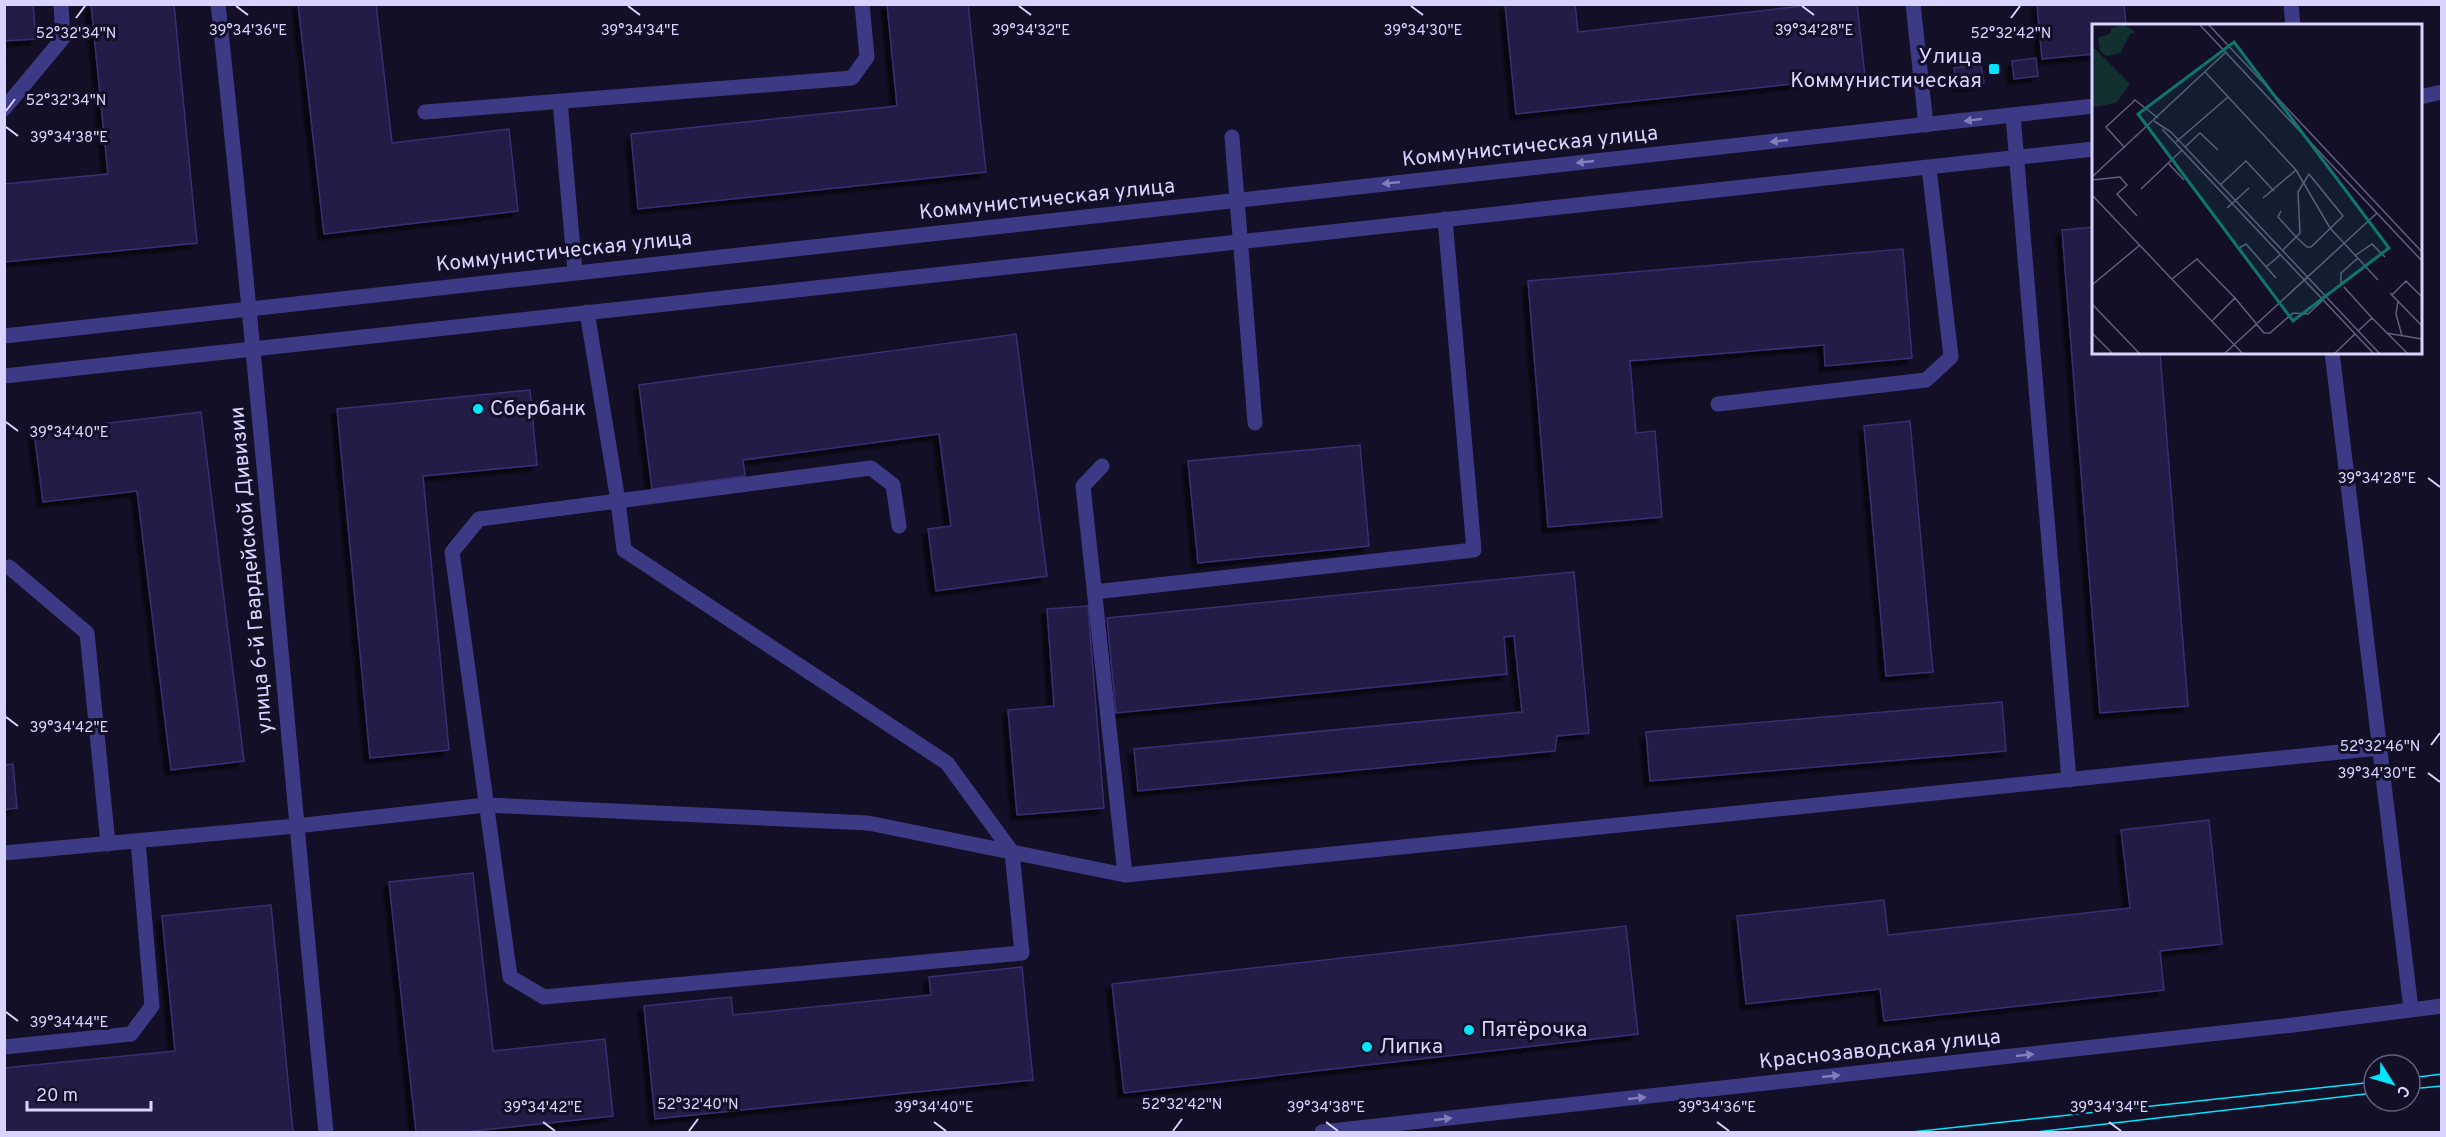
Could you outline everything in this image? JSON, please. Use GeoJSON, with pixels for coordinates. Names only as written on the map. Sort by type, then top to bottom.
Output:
{"type":"FeatureCollection","features":[{"type":"Feature","properties":{"kind":"street"},"geometry":{"type":"LineString","coordinates":[[4,109],[63,38],[61,4]]}},
{"type":"Feature","properties":{"kind":"street","name":"улица 6-й Гвардейской Дивизии"},"geometry":{"type":"LineString","coordinates":[[218,4],[254,348],[296,826],[326,1132]]}},
{"type":"Feature","properties":{"kind":"street"},"geometry":{"type":"LineString","coordinates":[[425,112],[852,78],[867,57],[862,4]]}},
{"type":"Feature","properties":{"kind":"street"},"geometry":{"type":"LineString","coordinates":[[1912,4],[1926,125]]}},
{"type":"Feature","properties":{"kind":"street"},"geometry":{"type":"LineString","coordinates":[[2291,4],[2293,24]]}},
{"type":"Feature","properties":{"kind":"street"},"geometry":{"type":"LineString","coordinates":[[2422,98],[2442,92]]}},
{"type":"Feature","properties":{"kind":"street"},"geometry":{"type":"LineString","coordinates":[[560,101],[575,272]]}},
{"type":"Feature","properties":{"kind":"street","name":"Коммунистическая улица"},"geometry":{"type":"LineString","coordinates":[[4,336],[250,307],[2092,106]]}},
{"type":"Feature","properties":{"kind":"street"},"geometry":{"type":"LineString","coordinates":[[2013,115],[2069,780]]}},
{"type":"Feature","properties":{"kind":"street"},"geometry":{"type":"LineString","coordinates":[[1232,137],[1255,423]]}},
{"type":"Feature","properties":{"kind":"street"},"geometry":{"type":"LineString","coordinates":[[4,376],[2092,149]]}},
{"type":"Feature","properties":{"kind":"street"},"geometry":{"type":"LineString","coordinates":[[1718,404],[1926,380],[1951,357],[1929,168]]}},
{"type":"Feature","properties":{"kind":"street"},"geometry":{"type":"LineString","coordinates":[[1094,592],[1474,550],[1445,219]]}},
{"type":"Feature","properties":{"kind":"street"},"geometry":{"type":"LineString","coordinates":[[587,312],[618,501],[624,550],[947,763],[1012,852],[1022,953],[544,997],[510,977],[452,552],[479,519],[618,501],[871,468],[893,485],[899,526]]}},
{"type":"Feature","properties":{"kind":"street"},"geometry":{"type":"LineString","coordinates":[[2332,354],[2411,1009]]}},
{"type":"Feature","properties":{"kind":"street"},"geometry":{"type":"LineString","coordinates":[[1102,466],[1083,486],[1125,875]]}},
{"type":"Feature","properties":{"kind":"street"},"geometry":{"type":"LineString","coordinates":[[9,567],[87,633],[108,844]]}},
{"type":"Feature","properties":{"kind":"street"},"geometry":{"type":"LineString","coordinates":[[4,853],[296,826],[486,805],[868,823],[1125,875],[2380,748]]}},
{"type":"Feature","properties":{"kind":"street"},"geometry":{"type":"LineString","coordinates":[[4,1047],[132,1034],[152,1006],[138,841]]}},
{"type":"Feature","properties":{"kind":"street","name":"Краснозаводская улица"},"geometry":{"type":"LineString","coordinates":[[1322,1132],[2270,1028],[2442,1006]]}},
{"type":"Feature","properties":{"kind":"building"},"geometry":{"type":"Polygon","coordinates":[[[4,4],[33,4],[36,39],[4,41],[4,4]]]}},
{"type":"Feature","properties":{"kind":"building"},"geometry":{"type":"Polygon","coordinates":[[[91,4],[174,4],[197,243],[4,262],[4,184],[108,174],[91,4]]]}},
{"type":"Feature","properties":{"kind":"building"},"geometry":{"type":"Polygon","coordinates":[[[298,4],[376,4],[392,143],[509,129],[518,211],[324,234],[298,4]]]}},
{"type":"Feature","properties":{"kind":"building"},"geometry":{"type":"Polygon","coordinates":[[[887,4],[968,4],[986,172],[638,209],[631,134],[897,106],[887,4]]]}},
{"type":"Feature","properties":{"kind":"building"},"geometry":{"type":"Polygon","coordinates":[[[1505,4],[1575,4],[1578,32],[1819,4],[1857,4],[1865,76],[1516,114],[1505,4]]]}},
{"type":"Feature","properties":{"kind":"building"},"geometry":{"type":"Polygon","coordinates":[[[2037,4],[2124,4],[2126,24],[2092,24],[2092,54],[2042,59],[2037,4]]]}},
{"type":"Feature","properties":{"kind":"building"},"geometry":{"type":"Polygon","coordinates":[[[2036,58],[2038,76],[2014,79],[2012,61],[2036,58]]]}},
{"type":"Feature","properties":{"kind":"building"},"geometry":{"type":"Polygon","coordinates":[[[1981,65],[1984,83],[1957,86],[1954,68],[1981,65]]]}},
{"type":"Feature","properties":{"kind":"building"},"geometry":{"type":"Polygon","coordinates":[[[2092,227],[2092,354],[2160,354],[2188,706],[2100,713],[2062,230],[2092,227]]]}},
{"type":"Feature","properties":{"kind":"building"},"geometry":{"type":"Polygon","coordinates":[[[1903,249],[1912,358],[1825,366],[1824,345],[1630,361],[1636,433],[1655,431],[1662,517],[1548,527],[1528,281],[1903,249]]]}},
{"type":"Feature","properties":{"kind":"building"},"geometry":{"type":"Polygon","coordinates":[[[1016,334],[1047,576],[936,591],[928,529],[951,526],[939,434],[743,460],[745,476],[652,489],[639,385],[1016,334]]]}},
{"type":"Feature","properties":{"kind":"building"},"geometry":{"type":"Polygon","coordinates":[[[530,390],[537,465],[423,476],[449,750],[370,758],[337,409],[530,390]]]}},
{"type":"Feature","properties":{"kind":"building"},"geometry":{"type":"Polygon","coordinates":[[[201,412],[244,761],[171,770],[137,491],[43,502],[34,432],[201,412]]]}},
{"type":"Feature","properties":{"kind":"building"},"geometry":{"type":"Polygon","coordinates":[[[1910,421],[1933,672],[1886,676],[1864,426],[1910,421]]]}},
{"type":"Feature","properties":{"kind":"building"},"geometry":{"type":"Polygon","coordinates":[[[1360,445],[1369,546],[1198,563],[1188,461],[1360,445]]]}},
{"type":"Feature","properties":{"kind":"building"},"geometry":{"type":"Polygon","coordinates":[[[1574,572],[1589,733],[1557,736],[1555,751],[1138,791],[1134,749],[1522,712],[1514,636],[1504,637],[1507,674],[1116,713],[1107,618],[1574,572]]]}},
{"type":"Feature","properties":{"kind":"building"},"geometry":{"type":"Polygon","coordinates":[[[1088,606],[1104,808],[1017,815],[1008,710],[1054,706],[1047,609],[1088,606]]]}},
{"type":"Feature","properties":{"kind":"building"},"geometry":{"type":"Polygon","coordinates":[[[2002,702],[2006,751],[1650,781],[1646,732],[2002,702]]]}},
{"type":"Feature","properties":{"kind":"building"},"geometry":{"type":"Polygon","coordinates":[[[13,764],[17,808],[4,810],[4,765],[13,764]]]}},
{"type":"Feature","properties":{"kind":"building"},"geometry":{"type":"Polygon","coordinates":[[[2209,820],[2222,944],[2160,951],[2164,990],[1884,1021],[1880,989],[1746,1004],[1737,916],[1884,900],[1888,935],[2130,908],[2121,830],[2209,820]]]}},
{"type":"Feature","properties":{"kind":"building"},"geometry":{"type":"Polygon","coordinates":[[[473,873],[493,1051],[605,1039],[613,1116],[464,1132],[416,1132],[389,882],[473,873]]]}},
{"type":"Feature","properties":{"kind":"building"},"geometry":{"type":"Polygon","coordinates":[[[271,905],[293,1132],[4,1132],[4,1068],[175,1051],[162,916],[271,905]]]}},
{"type":"Feature","properties":{"kind":"building"},"geometry":{"type":"Polygon","coordinates":[[[1626,926],[1638,1034],[1124,1093],[1112,984],[1626,926]]]}},
{"type":"Feature","properties":{"kind":"building"},"geometry":{"type":"Polygon","coordinates":[[[1022,967],[1033,1080],[655,1119],[644,1006],[731,997],[733,1015],[931,995],[929,977],[1022,967]]]}},
{"type":"Feature","properties":{"kind":"tram line"},"geometry":{"type":"LineString","coordinates":[[2422,1076],[2442,1074]]}},
{"type":"Feature","properties":{"kind":"tram line"},"geometry":{"type":"LineString","coordinates":[[1912,1132],[2362,1083]]}},
{"type":"Feature","properties":{"kind":"tram line"},"geometry":{"type":"LineString","coordinates":[[2422,1088],[2442,1086]]}},
{"type":"Feature","properties":{"kind":"tram line"},"geometry":{"type":"LineString","coordinates":[[2036,1132],[2362,1094]]}},
{"type":"Feature","properties":{"kind":"place","name":"Улица Коммунистическая"},"geometry":{"type":"Point","coordinates":[1994,69]}},
{"type":"Feature","properties":{"kind":"place","name":"Сбербанк"},"geometry":{"type":"Point","coordinates":[478,409]}},
{"type":"Feature","properties":{"kind":"place","name":"Пятёрочка"},"geometry":{"type":"Point","coordinates":[1469,1030]}},
{"type":"Feature","properties":{"kind":"place","name":"Липка"},"geometry":{"type":"Point","coordinates":[1367,1047]}}]}
